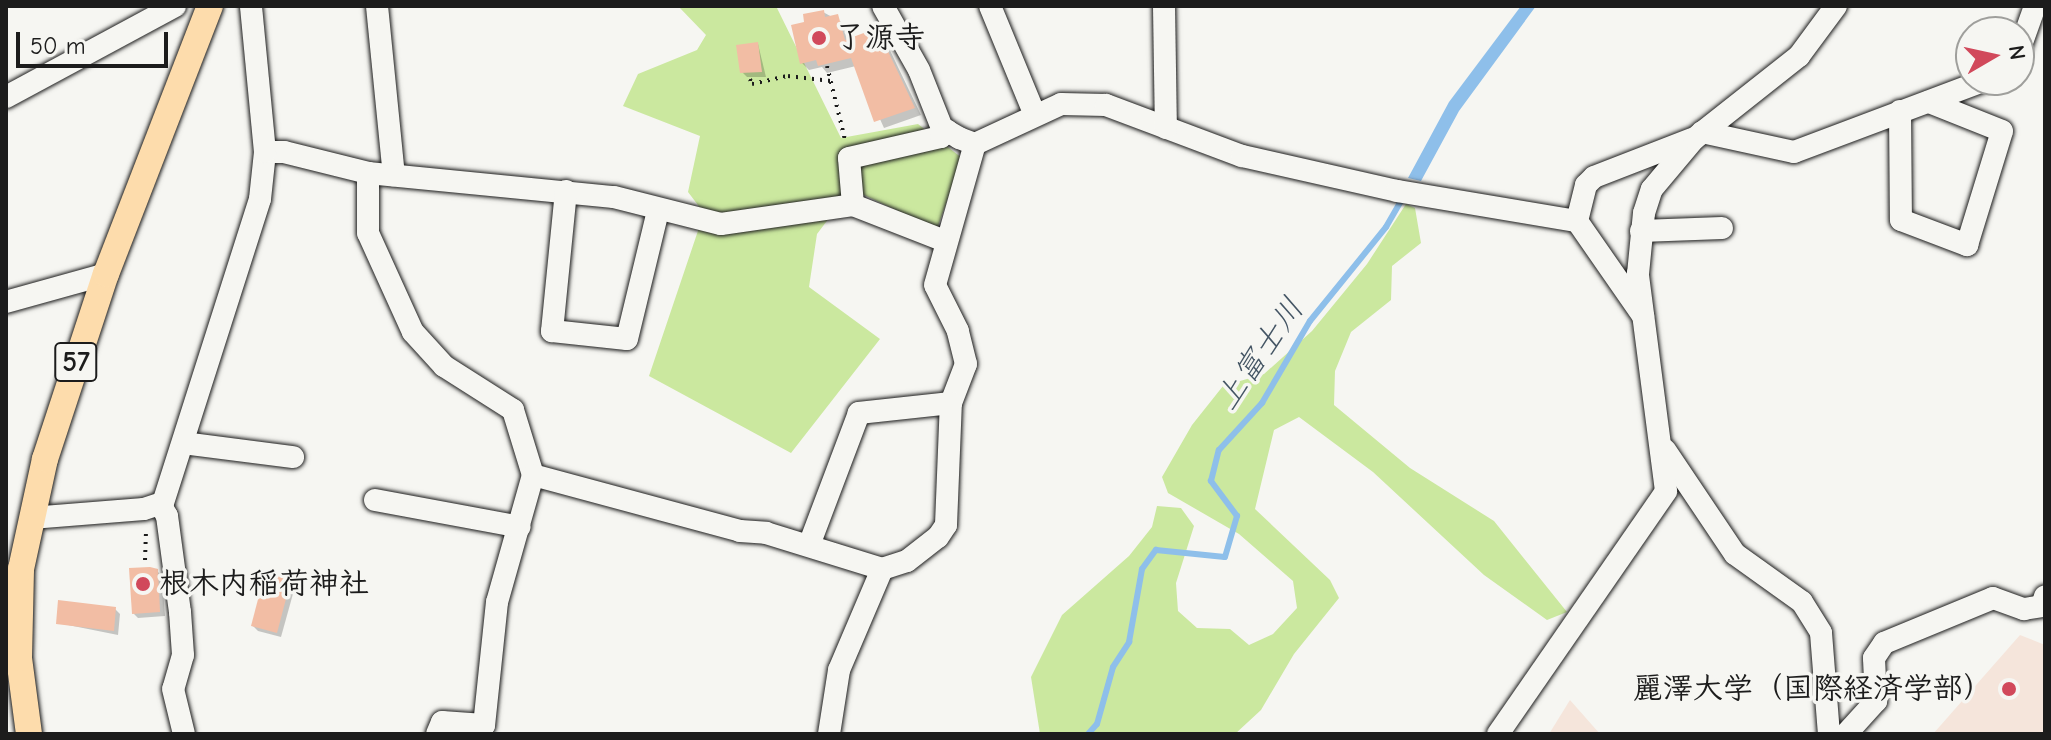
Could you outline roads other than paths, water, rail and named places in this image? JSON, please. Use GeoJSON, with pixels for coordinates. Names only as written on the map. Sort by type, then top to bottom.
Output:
{"type":"FeatureCollection","features":[{"type":"Feature","properties":{"kind":"main road","name":"57"},"geometry":{"type":"LineString","coordinates":[[29,734],[12,628],[31,518],[63,399],[106,274],[210,6]]}},
{"type":"Feature","properties":{"kind":"street"},"geometry":{"type":"LineString","coordinates":[[6,97],[175,6]]}},
{"type":"Feature","properties":{"kind":"street"},"geometry":{"type":"LineString","coordinates":[[154,506],[183,443],[249,240],[265,152],[251,6]]}},
{"type":"Feature","properties":{"kind":"street"},"geometry":{"type":"LineString","coordinates":[[377,6],[394,175]]}},
{"type":"Feature","properties":{"kind":"street"},"geometry":{"type":"LineString","coordinates":[[883,6],[947,130],[975,144]]}},
{"type":"Feature","properties":{"kind":"street"},"geometry":{"type":"LineString","coordinates":[[990,6],[1034,113]]}},
{"type":"Feature","properties":{"kind":"street"},"geometry":{"type":"LineString","coordinates":[[1164,6],[1166,128]]}},
{"type":"Feature","properties":{"kind":"street"},"geometry":{"type":"LineString","coordinates":[[1498,734],[1666,491],[1665,449],[1643,316],[1641,231],[1652,189],[1698,135],[1783,71],[1836,6]]}},
{"type":"Feature","properties":{"kind":"street"},"geometry":{"type":"LineString","coordinates":[[1577,221],[1586,185],[1605,168],[1698,135],[1794,152],[1955,92]]}},
{"type":"Feature","properties":{"kind":"street"},"geometry":{"type":"LineString","coordinates":[[533,475],[809,545],[882,569],[907,561],[938,537],[946,525],[951,403],[966,364],[958,331],[935,285],[975,144],[1034,113],[1076,101],[1106,105],[1242,156],[1408,193],[1577,221],[1643,316]]}},
{"type":"Feature","properties":{"kind":"street"},"geometry":{"type":"LineString","coordinates":[[1900,111],[1901,220],[1967,245],[2002,131],[1929,102]]}},
{"type":"Feature","properties":{"kind":"street"},"geometry":{"type":"LineString","coordinates":[[853,205],[849,158],[941,137],[947,130]]}},
{"type":"Feature","properties":{"kind":"street"},"geometry":{"type":"LineString","coordinates":[[265,152],[368,173],[566,191],[721,224],[853,205],[945,241]]}},
{"type":"Feature","properties":{"kind":"street"},"geometry":{"type":"LineString","coordinates":[[368,173],[368,233],[413,332],[449,370],[513,410],[533,475],[497,602],[484,725],[442,722],[437,734]]}},
{"type":"Feature","properties":{"kind":"street"},"geometry":{"type":"LineString","coordinates":[[566,191],[552,331],[627,339],[658,211]]}},
{"type":"Feature","properties":{"kind":"street"},"geometry":{"type":"LineString","coordinates":[[1641,231],[1722,228]]}},
{"type":"Feature","properties":{"kind":"street"},"geometry":{"type":"LineString","coordinates":[[6,302],[106,274]]}},
{"type":"Feature","properties":{"kind":"street"},"geometry":{"type":"LineString","coordinates":[[809,545],[859,413],[951,403]]}},
{"type":"Feature","properties":{"kind":"street"},"geometry":{"type":"LineString","coordinates":[[183,443],[293,457]]}},
{"type":"Feature","properties":{"kind":"street"},"geometry":{"type":"LineString","coordinates":[[1665,449],[1735,554],[1802,602],[1821,633],[1829,734]]}},
{"type":"Feature","properties":{"kind":"street"},"geometry":{"type":"LineString","coordinates":[[375,500],[520,527]]}},
{"type":"Feature","properties":{"kind":"street"},"geometry":{"type":"LineString","coordinates":[[31,518],[154,506],[167,516],[183,655],[173,689],[184,734]]}},
{"type":"Feature","properties":{"kind":"street"},"geometry":{"type":"LineString","coordinates":[[829,734],[839,670],[882,569]]}},
{"type":"Feature","properties":{"kind":"street"},"geometry":{"type":"LineString","coordinates":[[1846,734],[1876,701],[1874,658],[1884,643],[1993,598],[2024,609],[2042,606],[2045,596]]}},
{"type":"Feature","properties":{"kind":"water"},"geometry":{"type":"Polygon","coordinates":[[[1521,6],[1536,6],[1459,111],[1421,181],[1408,178],[1449,102],[1521,6]]]}},
{"type":"Feature","properties":{"kind":"waterway","name":"上富士川"},"geometry":{"type":"LineString","coordinates":[[1088,734],[1097,724],[1113,667],[1129,642],[1142,569],[1156,550],[1225,557],[1237,516],[1211,481],[1219,450],[1262,403],[1310,321],[1386,227],[1403,197]]}},
{"type":"Feature","properties":{"kind":"place","name":"了源寺"},"geometry":{"type":"Point","coordinates":[819,38]}},
{"type":"Feature","properties":{"kind":"place","name":"根木内稲荷神社"},"geometry":{"type":"Point","coordinates":[143,584]}},
{"type":"Feature","properties":{"kind":"place","name":"麗澤大学（国際経済学部）"},"geometry":{"type":"Point","coordinates":[2009,689]}}]}
